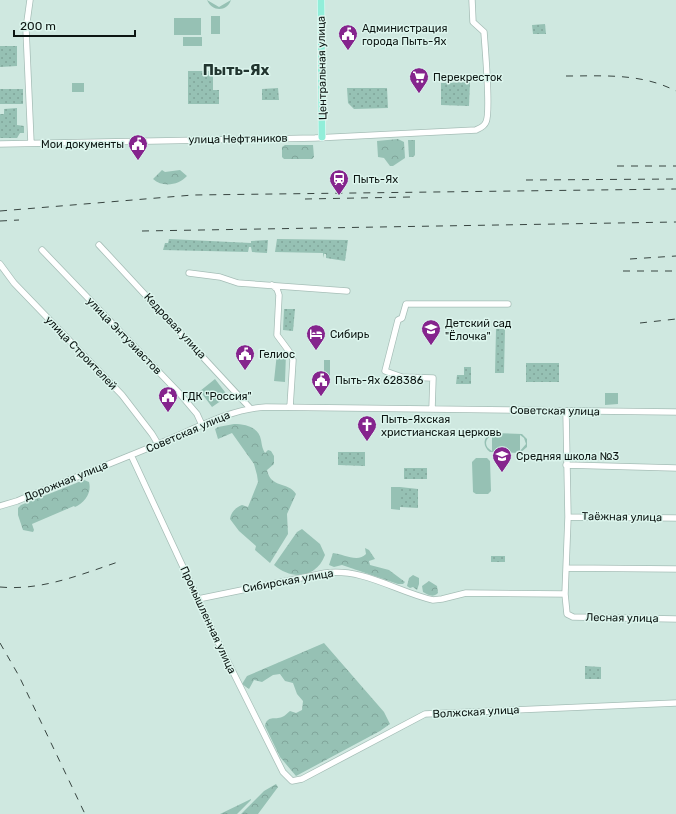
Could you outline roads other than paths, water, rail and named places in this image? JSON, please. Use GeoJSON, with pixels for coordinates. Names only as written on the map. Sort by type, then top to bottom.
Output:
{"type":"FeatureCollection","features":[{"type":"Feature","properties":{"kind":"main road","name":"Центральная улица"},"geometry":{"type":"LineString","coordinates":[[321,0],[322,137]]}},
{"type":"Feature","properties":{"kind":"street"},"geometry":{"type":"LineString","coordinates":[[30,0],[26,29],[31,143]]}},
{"type":"Feature","properties":{"kind":"street","name":"улица Нефтяников"},"geometry":{"type":"LineString","coordinates":[[0,144],[322,137],[476,130],[482,127],[487,119],[487,75],[484,32],[473,22],[472,0]]}},
{"type":"Feature","properties":{"kind":"street","name":"Кедровая улица"},"geometry":{"type":"LineString","coordinates":[[99,245],[218,371],[250,408]]}},
{"type":"Feature","properties":{"kind":"street","name":"улица Энтузиастов"},"geometry":{"type":"LineString","coordinates":[[42,250],[180,394],[197,414],[202,425]]}},
{"type":"Feature","properties":{"kind":"street","name":"улица Строителей"},"geometry":{"type":"LineString","coordinates":[[0,264],[14,283],[128,403],[154,436],[158,444]]}},
{"type":"Feature","properties":{"kind":"street"},"geometry":{"type":"LineString","coordinates":[[189,273],[220,277],[238,282],[347,291]]}},
{"type":"Feature","properties":{"kind":"street"},"geometry":{"type":"LineString","coordinates":[[271,285],[277,289],[279,295],[277,335],[292,357],[290,407]]}},
{"type":"Feature","properties":{"kind":"street"},"geometry":{"type":"LineString","coordinates":[[432,409],[433,378],[402,377],[385,371],[398,320],[402,318],[406,304],[508,304]]}},
{"type":"Feature","properties":{"kind":"street","name":"Советская улица"},"geometry":{"type":"LineString","coordinates":[[131,455],[224,416],[250,408],[290,407],[676,412]]}},
{"type":"Feature","properties":{"kind":"street"},"geometry":{"type":"LineString","coordinates":[[566,411],[568,517],[566,594]]}},
{"type":"Feature","properties":{"kind":"street","name":"Дорожная улица"},"geometry":{"type":"LineString","coordinates":[[0,506],[17,501],[131,455]]}},
{"type":"Feature","properties":{"kind":"street","name":"Промышленная улица"},"geometry":{"type":"LineString","coordinates":[[131,455],[198,599],[283,772],[292,781]]}},
{"type":"Feature","properties":{"kind":"street"},"geometry":{"type":"LineString","coordinates":[[566,465],[676,468]]}},
{"type":"Feature","properties":{"kind":"street","name":"Таёжная улица"},"geometry":{"type":"LineString","coordinates":[[568,517],[676,518]]}},
{"type":"Feature","properties":{"kind":"street"},"geometry":{"type":"LineString","coordinates":[[566,568],[676,569]]}},
{"type":"Feature","properties":{"kind":"street","name":"Сибирская улица"},"geometry":{"type":"LineString","coordinates":[[198,599],[325,573],[342,572],[364,576],[433,600],[466,593],[566,594]]}},
{"type":"Feature","properties":{"kind":"street","name":"Лесная улица"},"geometry":{"type":"LineString","coordinates":[[566,594],[566,609],[569,615],[576,617],[676,619]]}},
{"type":"Feature","properties":{"kind":"street","name":"Волжская улица"},"geometry":{"type":"LineString","coordinates":[[292,781],[302,779],[425,714],[676,703]]}},
{"type":"Feature","properties":{"kind":"railway"},"geometry":{"type":"LineString","coordinates":[[566,76],[636,78],[663,85],[676,91]]}},
{"type":"Feature","properties":{"kind":"railway"},"geometry":{"type":"LineString","coordinates":[[617,166],[676,166]]}},
{"type":"Feature","properties":{"kind":"railway"},"geometry":{"type":"LineString","coordinates":[[526,180],[676,179]]}},
{"type":"Feature","properties":{"kind":"railway"},"geometry":{"type":"LineString","coordinates":[[0,211],[193,195],[676,189]]}},
{"type":"Feature","properties":{"kind":"railway"},"geometry":{"type":"LineString","coordinates":[[305,199],[411,197]]}},
{"type":"Feature","properties":{"kind":"railway"},"geometry":{"type":"LineString","coordinates":[[0,221],[19,220]]}},
{"type":"Feature","properties":{"kind":"railway"},"geometry":{"type":"LineString","coordinates":[[142,231],[676,222]]}},
{"type":"Feature","properties":{"kind":"railway"},"geometry":{"type":"LineString","coordinates":[[630,259],[676,256]]}},
{"type":"Feature","properties":{"kind":"railway"},"geometry":{"type":"LineString","coordinates":[[623,271],[676,271]]}},
{"type":"Feature","properties":{"kind":"railway"},"geometry":{"type":"LineString","coordinates":[[640,323],[676,319]]}},
{"type":"Feature","properties":{"kind":"railway"},"geometry":{"type":"LineString","coordinates":[[0,587],[16,588],[46,584],[77,576],[121,561]]}},
{"type":"Feature","properties":{"kind":"railway"},"geometry":{"type":"LineString","coordinates":[[0,643],[19,676],[85,814]]}},
{"type":"Feature","properties":{"kind":"place","name":"Администрация города Пыть-Ях"},"geometry":{"type":"Point","coordinates":[348,51]}},
{"type":"Feature","properties":{"kind":"place","name":"Перекресток"},"geometry":{"type":"Point","coordinates":[419,94]}},
{"type":"Feature","properties":{"kind":"place","name":"Мои документы"},"geometry":{"type":"Point","coordinates":[138,161]}},
{"type":"Feature","properties":{"kind":"place","name":"Пыть-Ях"},"geometry":{"type":"Point","coordinates":[339,196]}},
{"type":"Feature","properties":{"kind":"place","name":"Детский сад \"Ёлочка\""},"geometry":{"type":"Point","coordinates":[431,346]}},
{"type":"Feature","properties":{"kind":"place","name":"Сибирь"},"geometry":{"type":"Point","coordinates":[316,351]}},
{"type":"Feature","properties":{"kind":"place","name":"Гелиос"},"geometry":{"type":"Point","coordinates":[245,371]}},
{"type":"Feature","properties":{"kind":"place","name":"Пыть-Ях 628386"},"geometry":{"type":"Point","coordinates":[321,397]}},
{"type":"Feature","properties":{"kind":"place","name":"ГДК \"Россия\""},"geometry":{"type":"Point","coordinates":[168,413]}},
{"type":"Feature","properties":{"kind":"place","name":"Пыть-Яхская христианская церковь"},"geometry":{"type":"Point","coordinates":[367,442]}},
{"type":"Feature","properties":{"kind":"place","name":"Средняя школа №3"},"geometry":{"type":"Point","coordinates":[502,473]}},
{"type":"Feature","properties":{"kind":"district","name":"Пыть-Ях"},"geometry":{"type":"Point","coordinates":[236,70]}}]}
